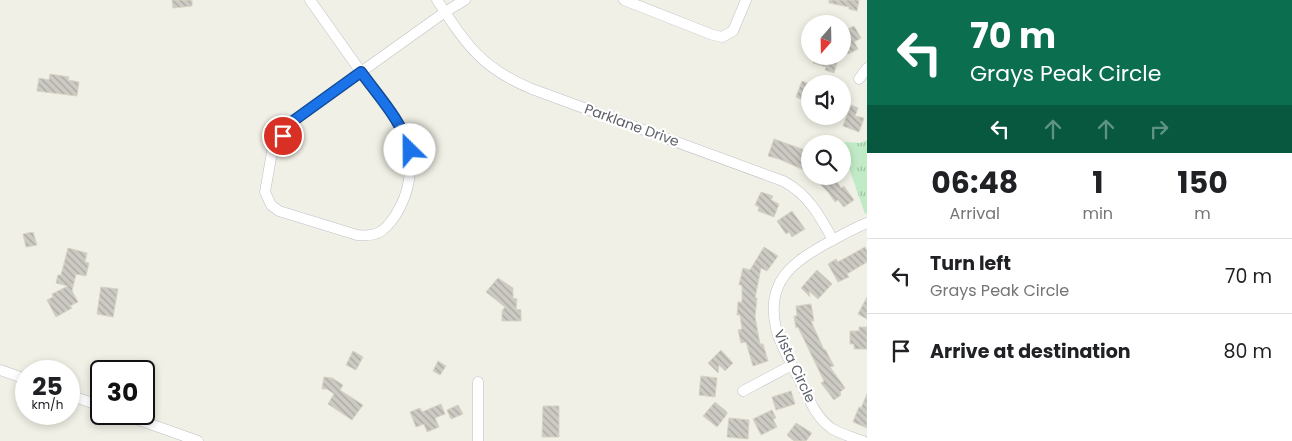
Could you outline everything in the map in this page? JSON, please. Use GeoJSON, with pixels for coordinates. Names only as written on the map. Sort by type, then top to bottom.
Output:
{"type":"FeatureCollection","features":[{"type":"Feature","properties":{"kind":"street"},"geometry":{"type":"LineString","coordinates":[[310,0],[361,72],[396,120],[406,136],[410,150],[411,170],[400,208],[382,232],[370,236],[358,235],[279,211],[271,205],[264,192],[272,152],[293,121],[361,72],[445,12],[465,0]]}},
{"type":"Feature","properties":{"kind":"street","name":"Parklane Drive"},"geometry":{"type":"LineString","coordinates":[[437,0],[476,54],[517,83],[768,174],[791,185],[810,201],[833,240]]}},
{"type":"Feature","properties":{"kind":"street"},"geometry":{"type":"LineString","coordinates":[[626,0],[722,37],[733,31],[746,0]]}},
{"type":"Feature","properties":{"kind":"street"},"geometry":{"type":"LineString","coordinates":[[859,79],[867,68]]}},
{"type":"Feature","properties":{"kind":"street","name":"Vista Circle"},"geometry":{"type":"LineString","coordinates":[[863,441],[836,430],[821,418],[812,405],[775,327],[774,307],[776,292],[794,263],[867,223]]}},
{"type":"Feature","properties":{"kind":"street"},"geometry":{"type":"LineString","coordinates":[[743,391],[792,365]]}},
{"type":"Feature","properties":{"kind":"street"},"geometry":{"type":"LineString","coordinates":[[0,370],[15,375]]}},
{"type":"Feature","properties":{"kind":"street"},"geometry":{"type":"LineString","coordinates":[[478,382],[478,441]]}},
{"type":"Feature","properties":{"kind":"street"},"geometry":{"type":"LineString","coordinates":[[153,425],[198,441]]}},
{"type":"Feature","properties":{"kind":"green space"},"geometry":{"type":"Polygon","coordinates":[[[867,140],[867,213],[865,214],[851,174],[851,142],[860,143],[867,140]]]}},
{"type":"Feature","properties":{"kind":"building"},"geometry":{"type":"Polygon","coordinates":[[[172,0],[192,0],[192,6],[173,8],[172,0]]]}},
{"type":"Feature","properties":{"kind":"building"},"geometry":{"type":"Polygon","coordinates":[[[829,0],[859,0],[857,11],[849,9],[849,7],[829,3],[829,0]]]}},
{"type":"Feature","properties":{"kind":"building"},"geometry":{"type":"Polygon","coordinates":[[[854,26],[861,38],[854,42],[858,49],[851,52],[851,28],[854,26]]]}},
{"type":"Feature","properties":{"kind":"building"},"geometry":{"type":"Polygon","coordinates":[[[820,65],[836,65],[834,73],[825,70],[826,67],[820,65]]]}},
{"type":"Feature","properties":{"kind":"building"},"geometry":{"type":"Polygon","coordinates":[[[50,74],[69,77],[68,80],[79,82],[77,96],[37,91],[39,78],[49,80],[50,74]]]}},
{"type":"Feature","properties":{"kind":"building"},"geometry":{"type":"Polygon","coordinates":[[[801,84],[801,99],[796,97],[801,84]]]}},
{"type":"Feature","properties":{"kind":"building"},"geometry":{"type":"Polygon","coordinates":[[[851,105],[858,108],[855,116],[864,118],[859,132],[843,126],[851,125],[851,105]]]}},
{"type":"Feature","properties":{"kind":"building"},"geometry":{"type":"Polygon","coordinates":[[[774,139],[801,149],[801,169],[779,159],[768,156],[774,139]]]}},
{"type":"Feature","properties":{"kind":"building"},"geometry":{"type":"Polygon","coordinates":[[[821,185],[839,185],[841,188],[844,186],[854,200],[844,207],[838,200],[835,202],[821,185]]]}},
{"type":"Feature","properties":{"kind":"building"},"geometry":{"type":"Polygon","coordinates":[[[761,192],[773,196],[771,200],[779,204],[774,217],[758,211],[759,207],[755,205],[761,192]]]}},
{"type":"Feature","properties":{"kind":"building"},"geometry":{"type":"Polygon","coordinates":[[[792,211],[805,229],[792,237],[789,232],[786,234],[777,221],[792,211]]]}},
{"type":"Feature","properties":{"kind":"building"},"geometry":{"type":"Polygon","coordinates":[[[33,232],[37,245],[26,247],[23,234],[33,232]]]}},
{"type":"Feature","properties":{"kind":"building"},"geometry":{"type":"Polygon","coordinates":[[[764,247],[778,256],[767,271],[761,268],[755,298],[757,298],[755,317],[760,344],[763,344],[768,361],[753,366],[746,342],[741,343],[738,330],[742,329],[740,315],[737,315],[738,302],[742,302],[742,285],[739,285],[743,268],[750,270],[764,247]]]}},
{"type":"Feature","properties":{"kind":"building"},"geometry":{"type":"Polygon","coordinates":[[[865,247],[867,262],[847,274],[849,277],[838,282],[828,264],[836,259],[838,262],[865,247]]]}},
{"type":"Feature","properties":{"kind":"building"},"geometry":{"type":"Polygon","coordinates":[[[68,248],[87,253],[85,262],[89,263],[86,276],[76,274],[72,291],[78,302],[70,306],[72,308],[56,317],[47,300],[53,297],[52,294],[68,286],[56,283],[58,275],[61,275],[68,248]]]}},
{"type":"Feature","properties":{"kind":"building"},"geometry":{"type":"Polygon","coordinates":[[[817,270],[832,284],[818,299],[809,291],[810,297],[801,288],[817,270]]]}},
{"type":"Feature","properties":{"kind":"building"},"geometry":{"type":"Polygon","coordinates":[[[498,278],[513,288],[513,298],[517,299],[516,309],[521,310],[521,321],[502,321],[502,311],[505,307],[486,292],[498,278]]]}},
{"type":"Feature","properties":{"kind":"building"},"geometry":{"type":"Polygon","coordinates":[[[101,287],[118,289],[113,317],[97,314],[101,287]]]}},
{"type":"Feature","properties":{"kind":"building"},"geometry":{"type":"Polygon","coordinates":[[[867,297],[867,319],[858,314],[867,297]]]}},
{"type":"Feature","properties":{"kind":"building"},"geometry":{"type":"Polygon","coordinates":[[[811,304],[814,321],[811,321],[824,350],[834,366],[830,367],[845,388],[840,392],[841,395],[834,400],[821,383],[824,381],[798,327],[796,328],[794,316],[797,316],[796,306],[811,304]]]}},
{"type":"Feature","properties":{"kind":"building"},"geometry":{"type":"Polygon","coordinates":[[[859,327],[867,327],[867,349],[854,349],[854,344],[850,344],[850,331],[859,331],[859,327]]]}},
{"type":"Feature","properties":{"kind":"building"},"geometry":{"type":"Polygon","coordinates":[[[721,350],[733,363],[725,371],[719,365],[718,373],[708,363],[721,350]]]}},
{"type":"Feature","properties":{"kind":"building"},"geometry":{"type":"Polygon","coordinates":[[[353,351],[363,357],[356,370],[346,365],[353,351]]]}},
{"type":"Feature","properties":{"kind":"building"},"geometry":{"type":"Polygon","coordinates":[[[438,361],[446,366],[440,375],[433,371],[438,361]]]}},
{"type":"Feature","properties":{"kind":"building"},"geometry":{"type":"Polygon","coordinates":[[[701,376],[717,378],[715,397],[699,395],[701,376]]]}},
{"type":"Feature","properties":{"kind":"building"},"geometry":{"type":"Polygon","coordinates":[[[324,377],[332,378],[343,385],[340,390],[363,405],[352,420],[328,404],[334,394],[327,389],[322,389],[324,377]]]}},
{"type":"Feature","properties":{"kind":"building"},"geometry":{"type":"Polygon","coordinates":[[[791,391],[795,404],[776,410],[772,397],[791,391]]]}},
{"type":"Feature","properties":{"kind":"building"},"geometry":{"type":"Polygon","coordinates":[[[867,394],[867,428],[853,422],[867,394]]]}},
{"type":"Feature","properties":{"kind":"building"},"geometry":{"type":"Polygon","coordinates":[[[715,402],[727,412],[717,427],[703,416],[715,402]]]}},
{"type":"Feature","properties":{"kind":"building"},"geometry":{"type":"Polygon","coordinates":[[[441,404],[445,414],[435,418],[439,427],[427,432],[424,424],[416,427],[410,412],[420,408],[422,412],[441,404]]]}},
{"type":"Feature","properties":{"kind":"building"},"geometry":{"type":"Polygon","coordinates":[[[458,405],[463,414],[451,419],[447,410],[458,405]]]}},
{"type":"Feature","properties":{"kind":"building"},"geometry":{"type":"Polygon","coordinates":[[[543,406],[559,406],[559,437],[542,437],[543,406]]]}},
{"type":"Feature","properties":{"kind":"building"},"geometry":{"type":"Polygon","coordinates":[[[772,410],[776,418],[773,419],[777,427],[761,435],[753,419],[772,410]]]}},
{"type":"Feature","properties":{"kind":"building"},"geometry":{"type":"Polygon","coordinates":[[[729,418],[749,420],[748,439],[727,437],[729,418]]]}},
{"type":"Feature","properties":{"kind":"building"},"geometry":{"type":"Polygon","coordinates":[[[796,423],[812,433],[806,441],[794,441],[787,435],[796,423]]]}},
{"type":"Feature","properties":{"kind":"route"},"geometry":{"type":"LineString","coordinates":[[283,136],[293,121],[361,72],[396,120],[406,136],[410,150]]}}]}
